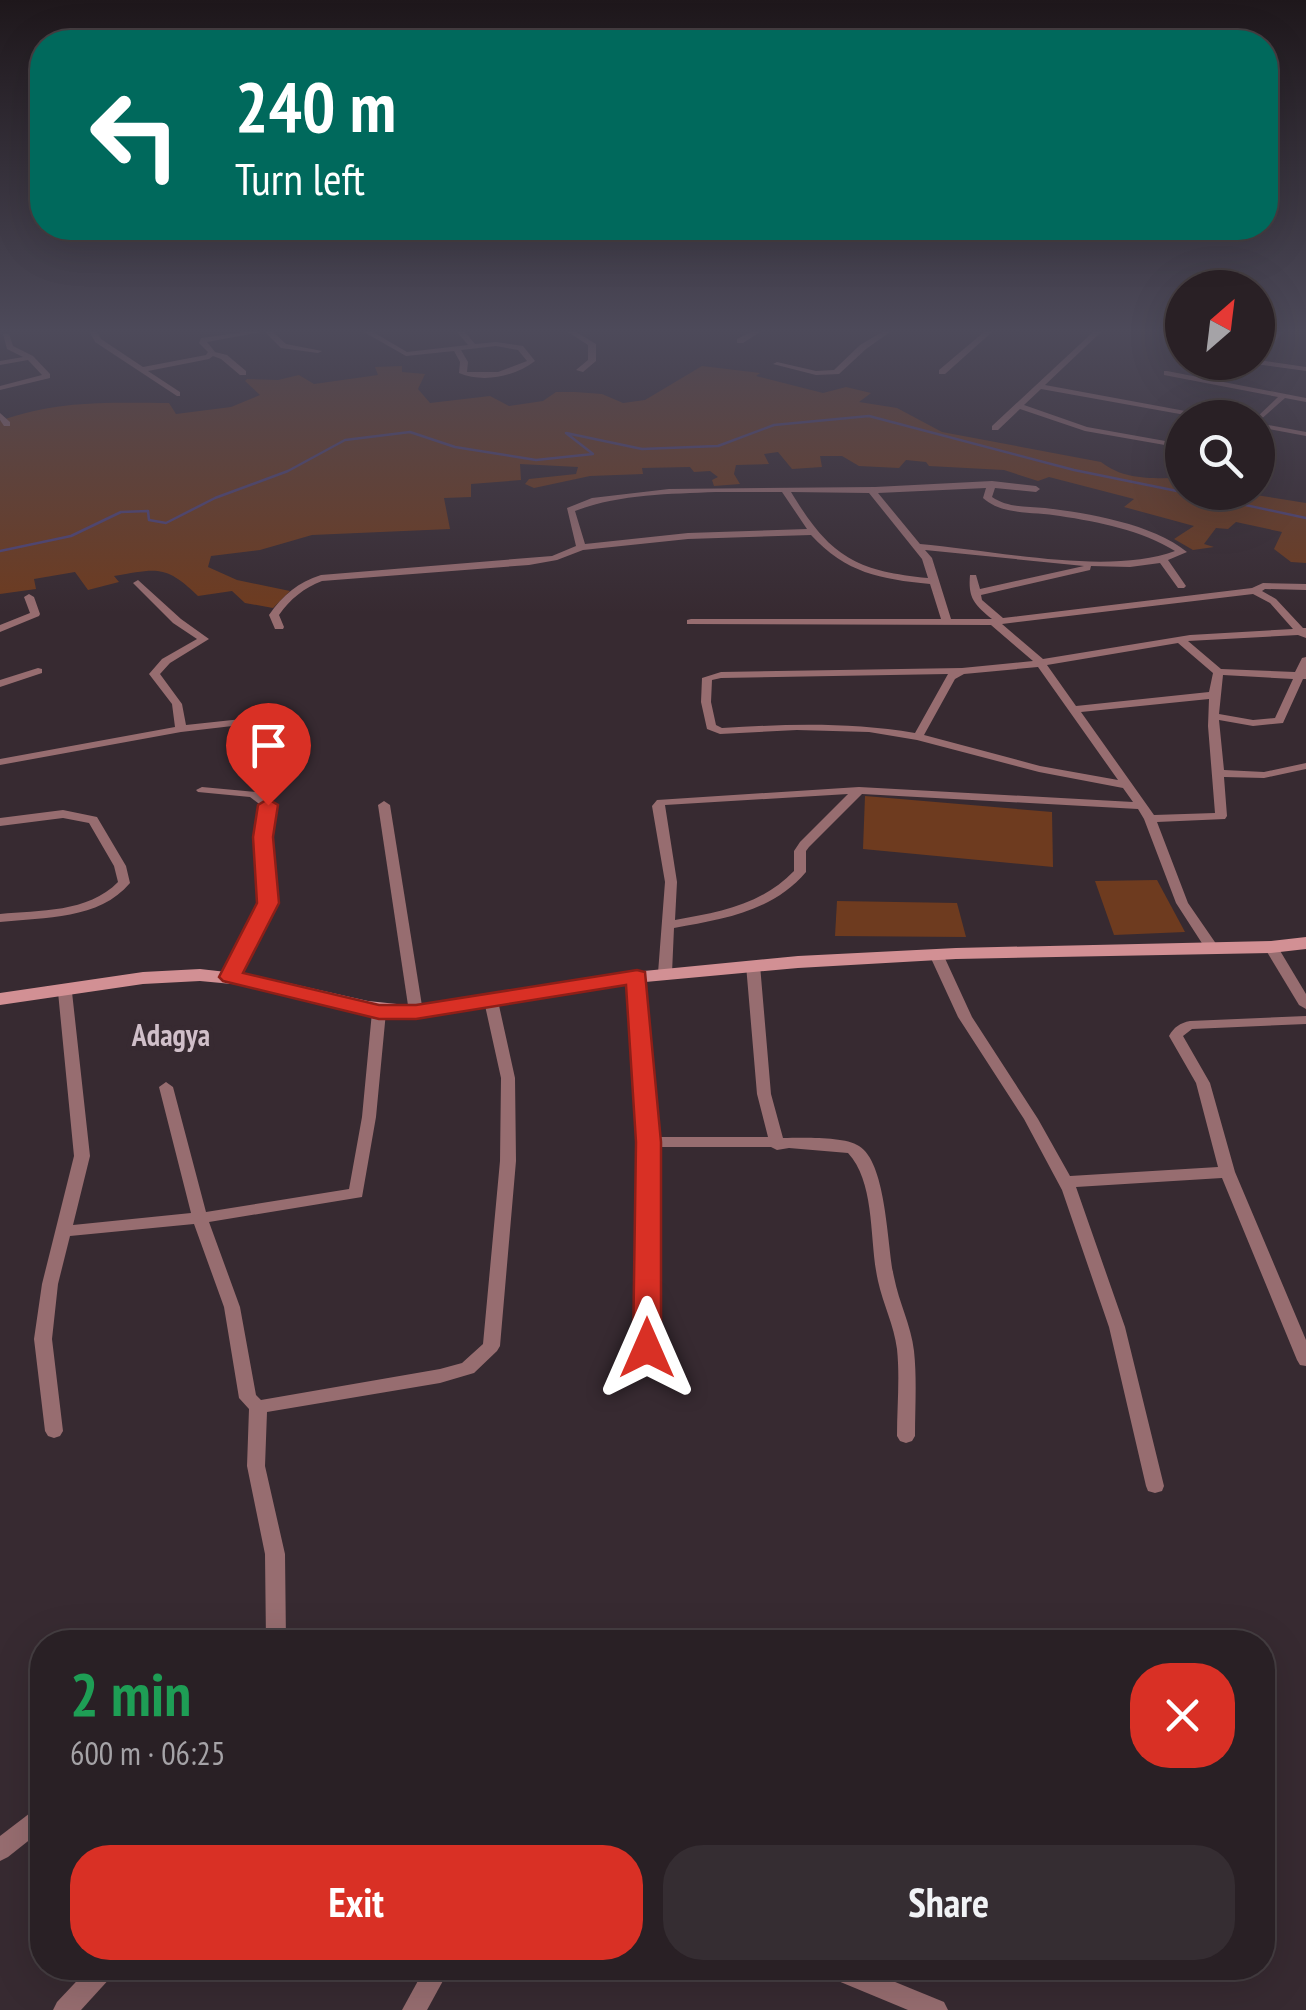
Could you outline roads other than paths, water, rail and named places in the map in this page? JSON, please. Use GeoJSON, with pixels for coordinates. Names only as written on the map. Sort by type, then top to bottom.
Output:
{"type":"FeatureCollection","features":[{"type":"Feature","properties":{"kind":"street"},"geometry":{"type":"LineString","coordinates":[[1076,426],[1165,443]]}},
{"type":"Feature","properties":{"kind":"street"},"geometry":{"type":"LineString","coordinates":[[1275,426],[1306,434]]}},
{"type":"Feature","properties":{"kind":"street"},"geometry":{"type":"LineString","coordinates":[[974,593],[1009,590],[1037,579],[1098,566],[1162,559],[1182,552],[1160,538],[1124,529],[1047,511],[997,506],[986,498],[992,484]]}},
{"type":"Feature","properties":{"kind":"street"},"geometry":{"type":"LineString","coordinates":[[581,547],[570,517],[570,510],[576,505],[671,493],[785,489],[871,490],[992,484],[1036,489]]}},
{"type":"Feature","properties":{"kind":"street"},"geometry":{"type":"LineString","coordinates":[[785,489],[836,556],[872,575],[934,580]]}},
{"type":"Feature","properties":{"kind":"street"},"geometry":{"type":"LineString","coordinates":[[871,490],[926,558],[947,621]]}},
{"type":"Feature","properties":{"kind":"street"},"geometry":{"type":"LineString","coordinates":[[279,627],[274,615],[277,608],[296,589],[321,578],[529,562],[554,558],[581,547],[717,534],[814,532]]}},
{"type":"Feature","properties":{"kind":"street"},"geometry":{"type":"LineString","coordinates":[[916,546],[967,548],[1098,566]]}},
{"type":"Feature","properties":{"kind":"street"},"geometry":{"type":"LineString","coordinates":[[1162,559],[1181,586]]}},
{"type":"Feature","properties":{"kind":"street"},"geometry":{"type":"LineString","coordinates":[[973,577],[974,593],[984,610],[1040,662],[1142,806],[1182,904],[1212,948]]}},
{"type":"Feature","properties":{"kind":"street"},"geometry":{"type":"LineString","coordinates":[[138,583],[177,621],[204,639],[166,661],[154,674],[177,704],[180,729]]}},
{"type":"Feature","properties":{"kind":"street"},"geometry":{"type":"LineString","coordinates":[[691,622],[997,621],[1255,591],[1263,586],[1306,587]]}},
{"type":"Feature","properties":{"kind":"street"},"geometry":{"type":"LineString","coordinates":[[1255,591],[1272,601],[1304,633]]}},
{"type":"Feature","properties":{"kind":"street"},"geometry":{"type":"LineString","coordinates":[[0,629],[35,614],[29,597]]}},
{"type":"Feature","properties":{"kind":"street"},"geometry":{"type":"LineString","coordinates":[[1128,786],[1038,770],[918,737],[869,730],[797,727],[720,732],[708,719],[706,684],[708,678],[722,675],[962,671],[1180,640],[1304,633]]}},
{"type":"Feature","properties":{"kind":"street"},"geometry":{"type":"LineString","coordinates":[[1180,640],[1218,672],[1302,676]]}},
{"type":"Feature","properties":{"kind":"street"},"geometry":{"type":"LineString","coordinates":[[1214,716],[1253,723],[1279,721],[1306,660]]}},
{"type":"Feature","properties":{"kind":"street"},"geometry":{"type":"LineString","coordinates":[[0,684],[38,671]]}},
{"type":"Feature","properties":{"kind":"street"},"geometry":{"type":"LineString","coordinates":[[918,737],[950,677],[962,671]]}},
{"type":"Feature","properties":{"kind":"street"},"geometry":{"type":"LineString","coordinates":[[1150,819],[1221,816],[1213,695],[1218,672]]}},
{"type":"Feature","properties":{"kind":"street"},"geometry":{"type":"LineString","coordinates":[[1075,709],[1213,695]]}},
{"type":"Feature","properties":{"kind":"street"},"geometry":{"type":"LineString","coordinates":[[0,762],[180,729],[280,718]]}},
{"type":"Feature","properties":{"kind":"street"},"geometry":{"type":"LineString","coordinates":[[1218,773],[1264,775],[1306,766]]}},
{"type":"Feature","properties":{"kind":"street"},"geometry":{"type":"LineString","coordinates":[[202,790],[253,794],[268,805],[263,837],[268,903],[230,977]]}},
{"type":"Feature","properties":{"kind":"street"},"geometry":{"type":"LineString","coordinates":[[665,973],[671,882],[658,806],[661,802],[859,790],[1142,806]]}},
{"type":"Feature","properties":{"kind":"street"},"geometry":{"type":"LineString","coordinates":[[668,925],[725,915],[778,896],[800,872],[804,844],[859,790]]}},
{"type":"Feature","properties":{"kind":"street"},"geometry":{"type":"LineString","coordinates":[[384,805],[416,1012]]}},
{"type":"Feature","properties":{"kind":"street"},"geometry":{"type":"LineString","coordinates":[[0,822],[63,814],[93,820],[120,866],[124,883],[119,890],[88,905],[0,918]]}},
{"type":"Feature","properties":{"kind":"street"},"geometry":{"type":"LineString","coordinates":[[0,999],[168,974],[230,977],[379,1012],[416,1012],[637,976],[753,965],[936,954],[1271,947],[1306,942]]}},
{"type":"Feature","properties":{"kind":"street"},"geometry":{"type":"LineString","coordinates":[[1271,947],[1306,1005]]}},
{"type":"Feature","properties":{"kind":"street"},"geometry":{"type":"LineString","coordinates":[[936,954],[965,1018],[1031,1118],[1066,1182],[1117,1327],[1156,1486]]}},
{"type":"Feature","properties":{"kind":"street"},"geometry":{"type":"LineString","coordinates":[[753,965],[764,1094],[777,1145]]}},
{"type":"Feature","properties":{"kind":"street"},"geometry":{"type":"LineString","coordinates":[[637,976],[648,1142],[647,1348]]}},
{"type":"Feature","properties":{"kind":"street"},"geometry":{"type":"LineString","coordinates":[[54,1431],[43,1339],[50,1284],[82,1156],[65,992]]}},
{"type":"Feature","properties":{"kind":"street"},"geometry":{"type":"LineString","coordinates":[[258,1407],[440,1376],[468,1368],[491,1346],[508,1160],[508,1078],[492,1001]]}},
{"type":"Feature","properties":{"kind":"street"},"geometry":{"type":"LineString","coordinates":[[66,1231],[200,1218],[356,1193],[369,1117],[379,1012]]}},
{"type":"Feature","properties":{"kind":"street"},"geometry":{"type":"LineString","coordinates":[[1306,1020],[1190,1026],[1178,1030],[1176,1036],[1203,1083],[1227,1172],[1306,1360]]}},
{"type":"Feature","properties":{"kind":"street"},"geometry":{"type":"LineString","coordinates":[[166,1087],[200,1218],[232,1307],[248,1398],[258,1407],[256,1466],[274,1554],[277,1630]]}},
{"type":"Feature","properties":{"kind":"street"},"geometry":{"type":"LineString","coordinates":[[648,1142],[844,1146],[855,1150],[864,1160],[874,1191],[886,1283],[901,1316],[906,1350],[906,1436]]}},
{"type":"Feature","properties":{"kind":"street"},"geometry":{"type":"LineString","coordinates":[[1066,1182],[1227,1172]]}},
{"type":"Feature","properties":{"kind":"street"},"geometry":{"type":"LineString","coordinates":[[0,1850],[30,1826]]}},
{"type":"Feature","properties":{"kind":"street"},"geometry":{"type":"LineString","coordinates":[[66,2010],[93,1980]]}},
{"type":"Feature","properties":{"kind":"street"},"geometry":{"type":"LineString","coordinates":[[414,2010],[431,1980]]}},
{"type":"Feature","properties":{"kind":"street"},"geometry":{"type":"LineString","coordinates":[[863,1980],[936,2010]]}},
{"type":"Feature","properties":{"kind":"waterway"},"geometry":{"type":"LineString","coordinates":[[0,551],[71,536],[121,512],[148,511],[149,520],[166,523],[215,498],[288,471],[345,440],[410,432],[455,447],[536,460],[593,454],[566,433],[642,449],[718,446],[772,426]]}},
{"type":"Feature","properties":{"kind":"waterway"},"geometry":{"type":"LineString","coordinates":[[906,426],[1074,470],[1165,489]]}},
{"type":"Feature","properties":{"kind":"waterway"},"geometry":{"type":"LineString","coordinates":[[1269,510],[1306,518]]}},
{"type":"Feature","properties":{"kind":"district","name":"Adagya"},"geometry":{"type":"Point","coordinates":[171,1036]}}]}
